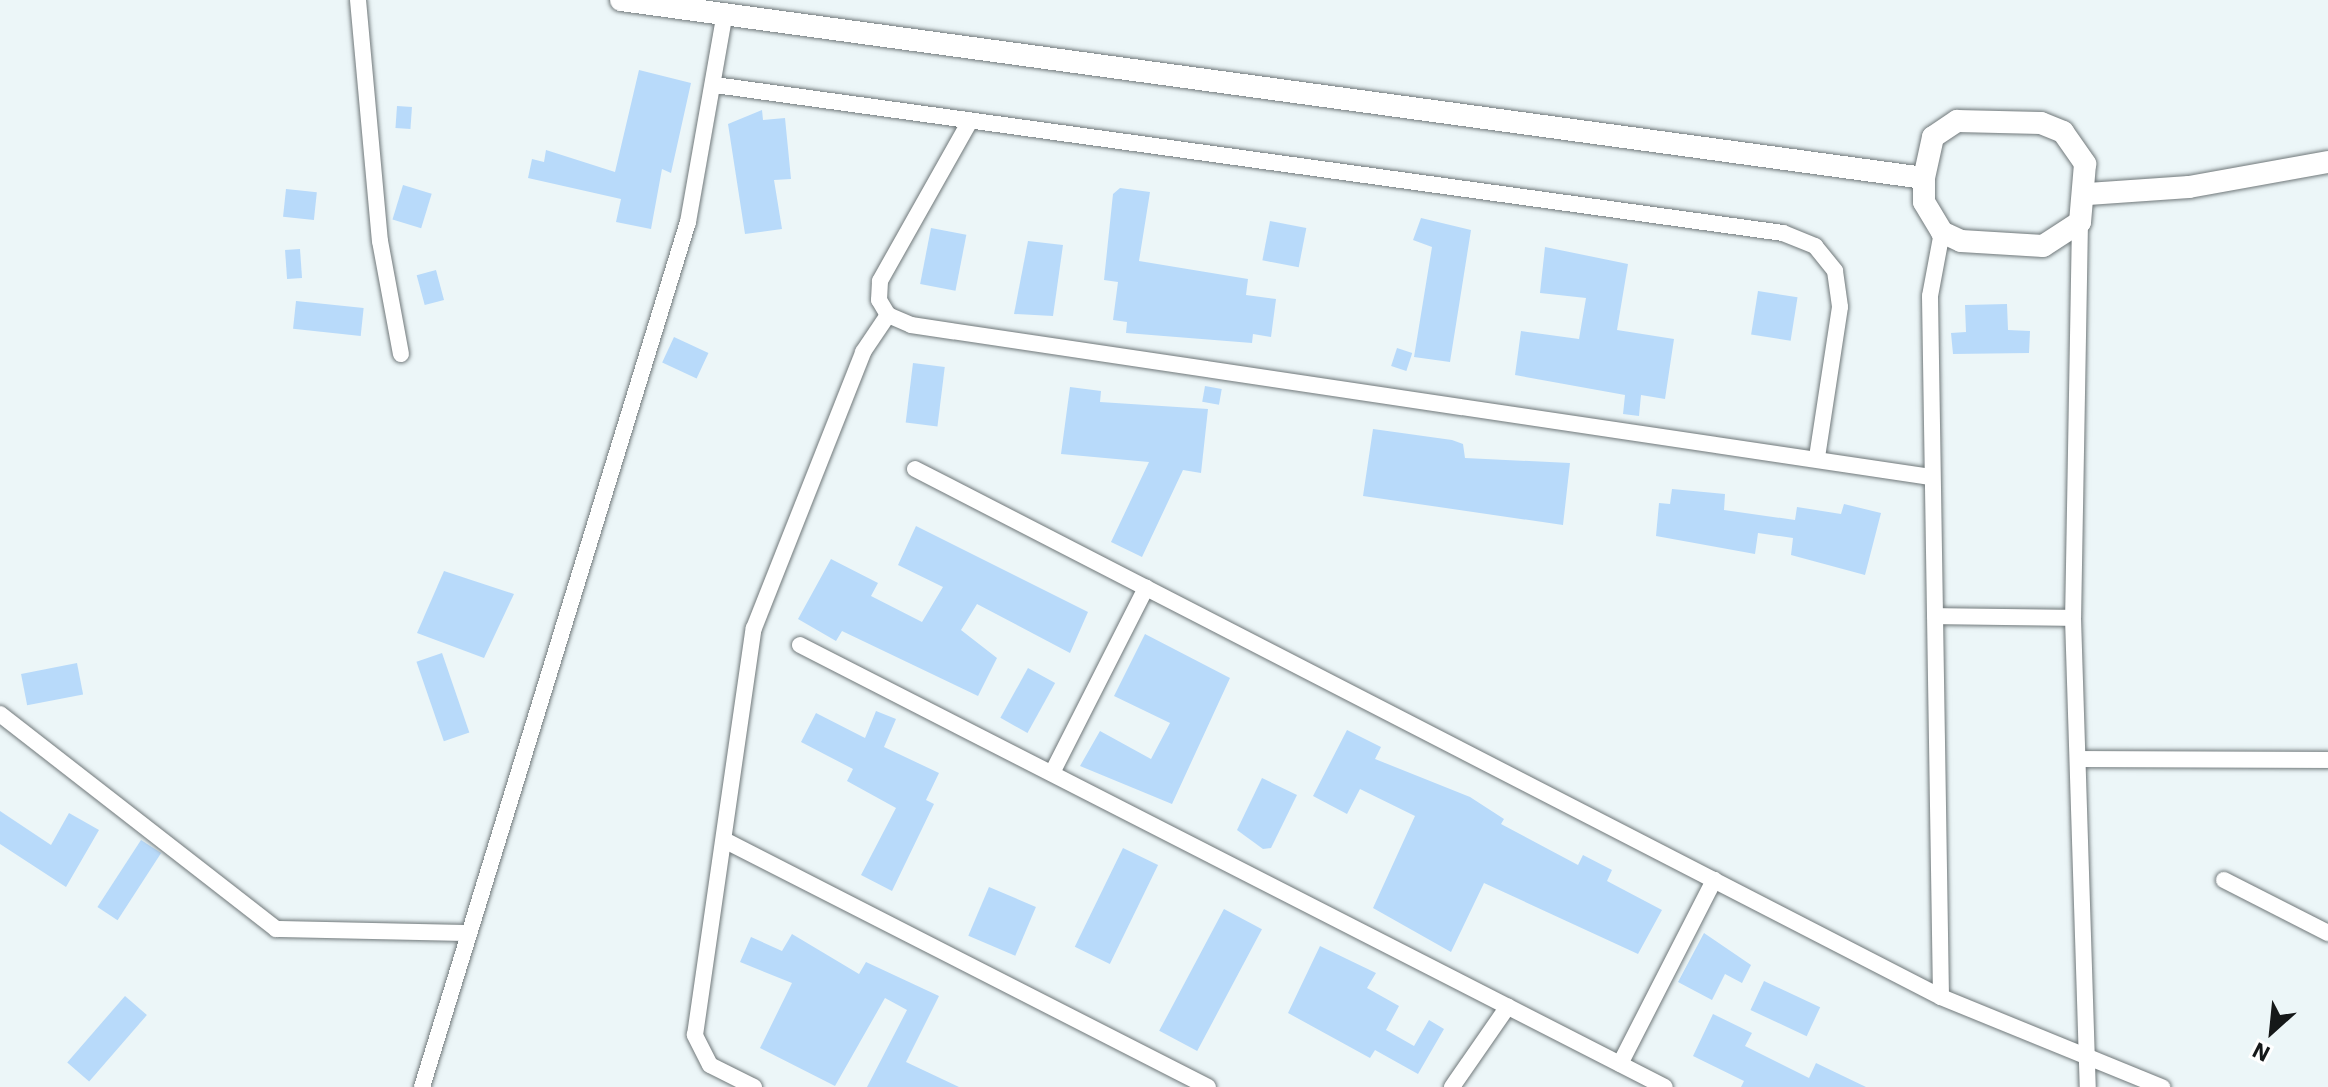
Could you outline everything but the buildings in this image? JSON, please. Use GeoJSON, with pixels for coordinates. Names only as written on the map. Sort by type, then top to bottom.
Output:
{"type":"FeatureCollection","features":[{"type":"Feature","properties":{"kind":"street"},"geometry":{"type":"LineString","coordinates":[[358,0],[380,241],[401,354]]}},
{"type":"Feature","properties":{"kind":"street"},"geometry":{"type":"LineString","coordinates":[[621,0],[735,9],[1924,178]]}},
{"type":"Feature","properties":{"kind":"street"},"geometry":{"type":"LineString","coordinates":[[422,1087],[688,222],[715,85],[735,9]]}},
{"type":"Feature","properties":{"kind":"street"},"geometry":{"type":"LineString","coordinates":[[715,85],[1783,233],[1815,246],[1835,271],[1840,307],[1817,458]]}},
{"type":"Feature","properties":{"kind":"street"},"geometry":{"type":"LineString","coordinates":[[970,121],[880,281],[879,300],[888,315],[1035,347],[1817,458],[1931,477]]}},
{"type":"Feature","properties":{"kind":"street"},"geometry":{"type":"LineString","coordinates":[[2080,222],[2043,246],[1961,241],[1942,232],[1924,202],[1924,178],[1942,127],[1957,121],[2041,123],[2077,146],[2088,194],[2080,222],[2073,618],[2080,759],[2088,1087]]}},
{"type":"Feature","properties":{"kind":"street"},"geometry":{"type":"LineString","coordinates":[[2088,194],[2189,187],[2328,162]]}},
{"type":"Feature","properties":{"kind":"street"},"geometry":{"type":"LineString","coordinates":[[1941,997],[1931,477],[1931,274],[1942,232]]}},
{"type":"Feature","properties":{"kind":"street"},"geometry":{"type":"LineString","coordinates":[[754,1087],[710,1065],[695,1035],[726,841],[754,628],[863,352],[888,315]]}},
{"type":"Feature","properties":{"kind":"street"},"geometry":{"type":"LineString","coordinates":[[915,469],[1941,997],[2085,1050],[2162,1087]]}},
{"type":"Feature","properties":{"kind":"street"},"geometry":{"type":"LineString","coordinates":[[1052,773],[1146,588]]}},
{"type":"Feature","properties":{"kind":"street"},"geometry":{"type":"LineString","coordinates":[[1935,616],[2073,618]]}},
{"type":"Feature","properties":{"kind":"street"},"geometry":{"type":"LineString","coordinates":[[800,645],[1665,1087]]}},
{"type":"Feature","properties":{"kind":"street"},"geometry":{"type":"LineString","coordinates":[[0,714],[276,929],[469,933]]}},
{"type":"Feature","properties":{"kind":"street"},"geometry":{"type":"LineString","coordinates":[[2080,759],[2328,760]]}},
{"type":"Feature","properties":{"kind":"street"},"geometry":{"type":"LineString","coordinates":[[726,841],[1208,1087]]}},
{"type":"Feature","properties":{"kind":"street"},"geometry":{"type":"LineString","coordinates":[[1620,1064],[1714,880]]}},
{"type":"Feature","properties":{"kind":"street"},"geometry":{"type":"LineString","coordinates":[[2224,880],[2328,933]]}},
{"type":"Feature","properties":{"kind":"street"},"geometry":{"type":"LineString","coordinates":[[1452,1087],[1508,1006]]}}]}
